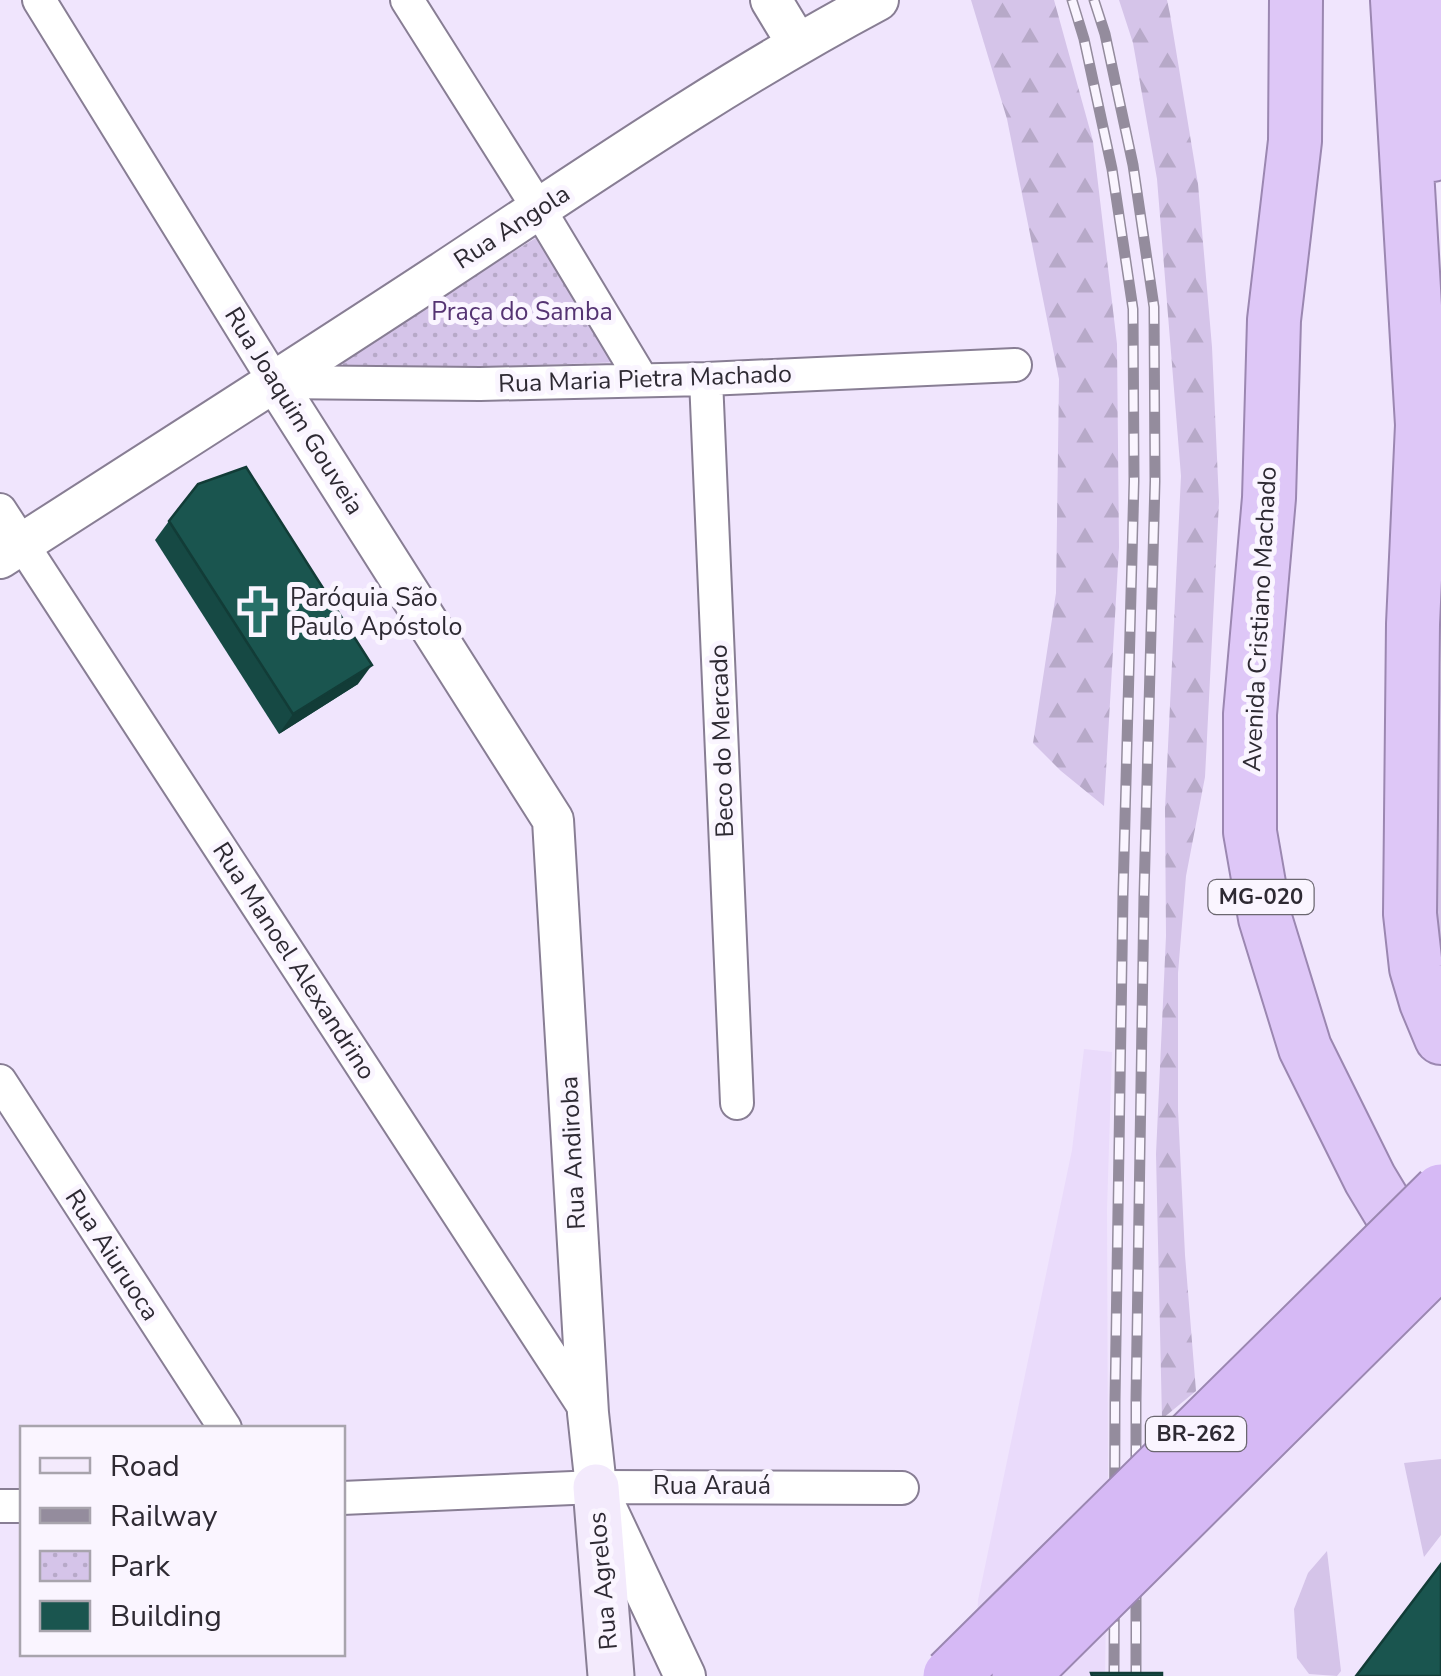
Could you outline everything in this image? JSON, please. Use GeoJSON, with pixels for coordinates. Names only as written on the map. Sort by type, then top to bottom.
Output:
{"type":"FeatureCollection","features":[{"type":"Feature","properties":{"kind":"highway","name":"Avenida Cristiano Machado"},"geometry":{"type":"LineString","coordinates":[[1296,0],[1295,141],[1274,320],[1269,498],[1250,714],[1250,832],[1265,918],[1305,1048],[1370,1180],[1434,1262]]}},
{"type":"Feature","properties":{"kind":"highway"},"geometry":{"type":"LineString","coordinates":[[1396,0],[1422,425]]}},
{"type":"Feature","properties":{"kind":"highway"},"geometry":{"type":"LineString","coordinates":[[1440,0],[1437,110],[1430,169],[1438,299],[1422,425],[1413,624],[1410,914],[1416,968],[1441,1038]]}},
{"type":"Feature","properties":{"kind":"highway","name":"BR-262"},"geometry":{"type":"LineString","coordinates":[[950,1676],[1441,1192]]}},
{"type":"Feature","properties":{"kind":"highway","name":"BR-262"},"geometry":{"type":"LineString","coordinates":[[1020,1676],[1434,1262]]}},
{"type":"Feature","properties":{"kind":"main road","name":"Rua Agrelos"},"geometry":{"type":"LineString","coordinates":[[596,1486],[610,1676]]}},
{"type":"Feature","properties":{"kind":"street","name":"Rua Joaquim Gouveia"},"geometry":{"type":"LineString","coordinates":[[39,0],[553,820]]}},
{"type":"Feature","properties":{"kind":"street"},"geometry":{"type":"LineString","coordinates":[[407,0],[642,380]]}},
{"type":"Feature","properties":{"kind":"street"},"geometry":{"type":"LineString","coordinates":[[770,0],[797,43]]}},
{"type":"Feature","properties":{"kind":"street","name":"Rua Angola"},"geometry":{"type":"LineString","coordinates":[[11,551],[797,43],[878,0]]}},
{"type":"Feature","properties":{"kind":"street","name":"Rua Maria Pietra Machado"},"geometry":{"type":"LineString","coordinates":[[276,382],[480,384],[706,379],[1015,365]]}},
{"type":"Feature","properties":{"kind":"street","name":"Beco do Mercado"},"geometry":{"type":"LineString","coordinates":[[706,379],[737,1103]]}},
{"type":"Feature","properties":{"kind":"street","name":"Rua Manoel Alexandrino"},"geometry":{"type":"LineString","coordinates":[[0,510],[11,551],[588,1413]]}},
{"type":"Feature","properties":{"kind":"street","name":"Rua Andiroba"},"geometry":{"type":"LineString","coordinates":[[553,820],[588,1413],[596,1486]]}},
{"type":"Feature","properties":{"kind":"street","name":"Rua Aiuruoca"},"geometry":{"type":"LineString","coordinates":[[0,1081],[224,1426]]}},
{"type":"Feature","properties":{"kind":"street"},"geometry":{"type":"LineString","coordinates":[[596,1486],[685,1676]]}},
{"type":"Feature","properties":{"kind":"street","name":"Rua Arauá"},"geometry":{"type":"LineString","coordinates":[[345,1498],[596,1486],[902,1488]]}},
{"type":"Feature","properties":{"kind":"shaded area"},"geometry":{"type":"Polygon","coordinates":[[[1084,1049],[1112,1052],[1107,1209],[1105,1676],[974,1676],[978,1600],[1072,1150],[1084,1049]]]}},
{"type":"Feature","properties":{"kind":"green space"},"geometry":{"type":"Polygon","coordinates":[[[971,0],[1054,0],[1093,141],[1117,344],[1119,547],[1104,806],[1033,743],[1056,593],[1059,379],[1007,119],[971,0]]]}},
{"type":"Feature","properties":{"kind":"green space"},"geometry":{"type":"Polygon","coordinates":[[[1119,0],[1167,0],[1170,14],[1198,184],[1212,347],[1219,502],[1205,777],[1186,876],[1178,973],[1178,1110],[1196,1391],[1162,1419],[1156,1154],[1166,936],[1165,809],[1181,476],[1157,179],[1133,43],[1119,0]]]}},
{"type":"Feature","properties":{"kind":"green space","name":"Praça do Samba"},"geometry":{"type":"Polygon","coordinates":[[[539,236],[622,362],[347,372],[342,357],[539,236]]]}},
{"type":"Feature","properties":{"kind":"green space"},"geometry":{"type":"Polygon","coordinates":[[[1441,665],[1441,965],[1431,900],[1441,665]]]}},
{"type":"Feature","properties":{"kind":"green space"},"geometry":{"type":"Polygon","coordinates":[[[1441,1459],[1441,1535],[1424,1557],[1404,1463],[1441,1459]]]}},
{"type":"Feature","properties":{"kind":"green space"},"geometry":{"type":"Polygon","coordinates":[[[1327,1551],[1341,1671],[1337,1676],[1309,1674],[1297,1658],[1294,1609],[1308,1573],[1327,1551]]]}},
{"type":"Feature","properties":{"kind":"building","name":"Paróquia São Paulo Apóstolo"},"geometry":{"type":"Polygon","coordinates":[[[246,467],[372,665],[293,714],[169,521],[198,484],[246,467]]]}},
{"type":"Feature","properties":{"kind":"building"},"geometry":{"type":"Polygon","coordinates":[[[1441,1564],[1441,1676],[1356,1676],[1441,1564]]]}},
{"type":"Feature","properties":{"kind":"building"},"geometry":{"type":"Polygon","coordinates":[[[1091,1673],[1162,1673],[1162,1676],[1092,1676],[1091,1673]]]}},
{"type":"Feature","properties":{"kind":"railway"},"geometry":{"type":"LineString","coordinates":[[1072,0],[1112,169],[1133,309],[1134,481],[1123,894],[1114,1676]]}},
{"type":"Feature","properties":{"kind":"railway"},"geometry":{"type":"LineString","coordinates":[[1094,0],[1133,165],[1154,307],[1155,481],[1136,1401],[1136,1676]]}},
{"type":"Feature","properties":{"kind":"place","name":"Paróquia São Paulo Apóstolo"},"geometry":{"type":"Point","coordinates":[257,612]}}]}
